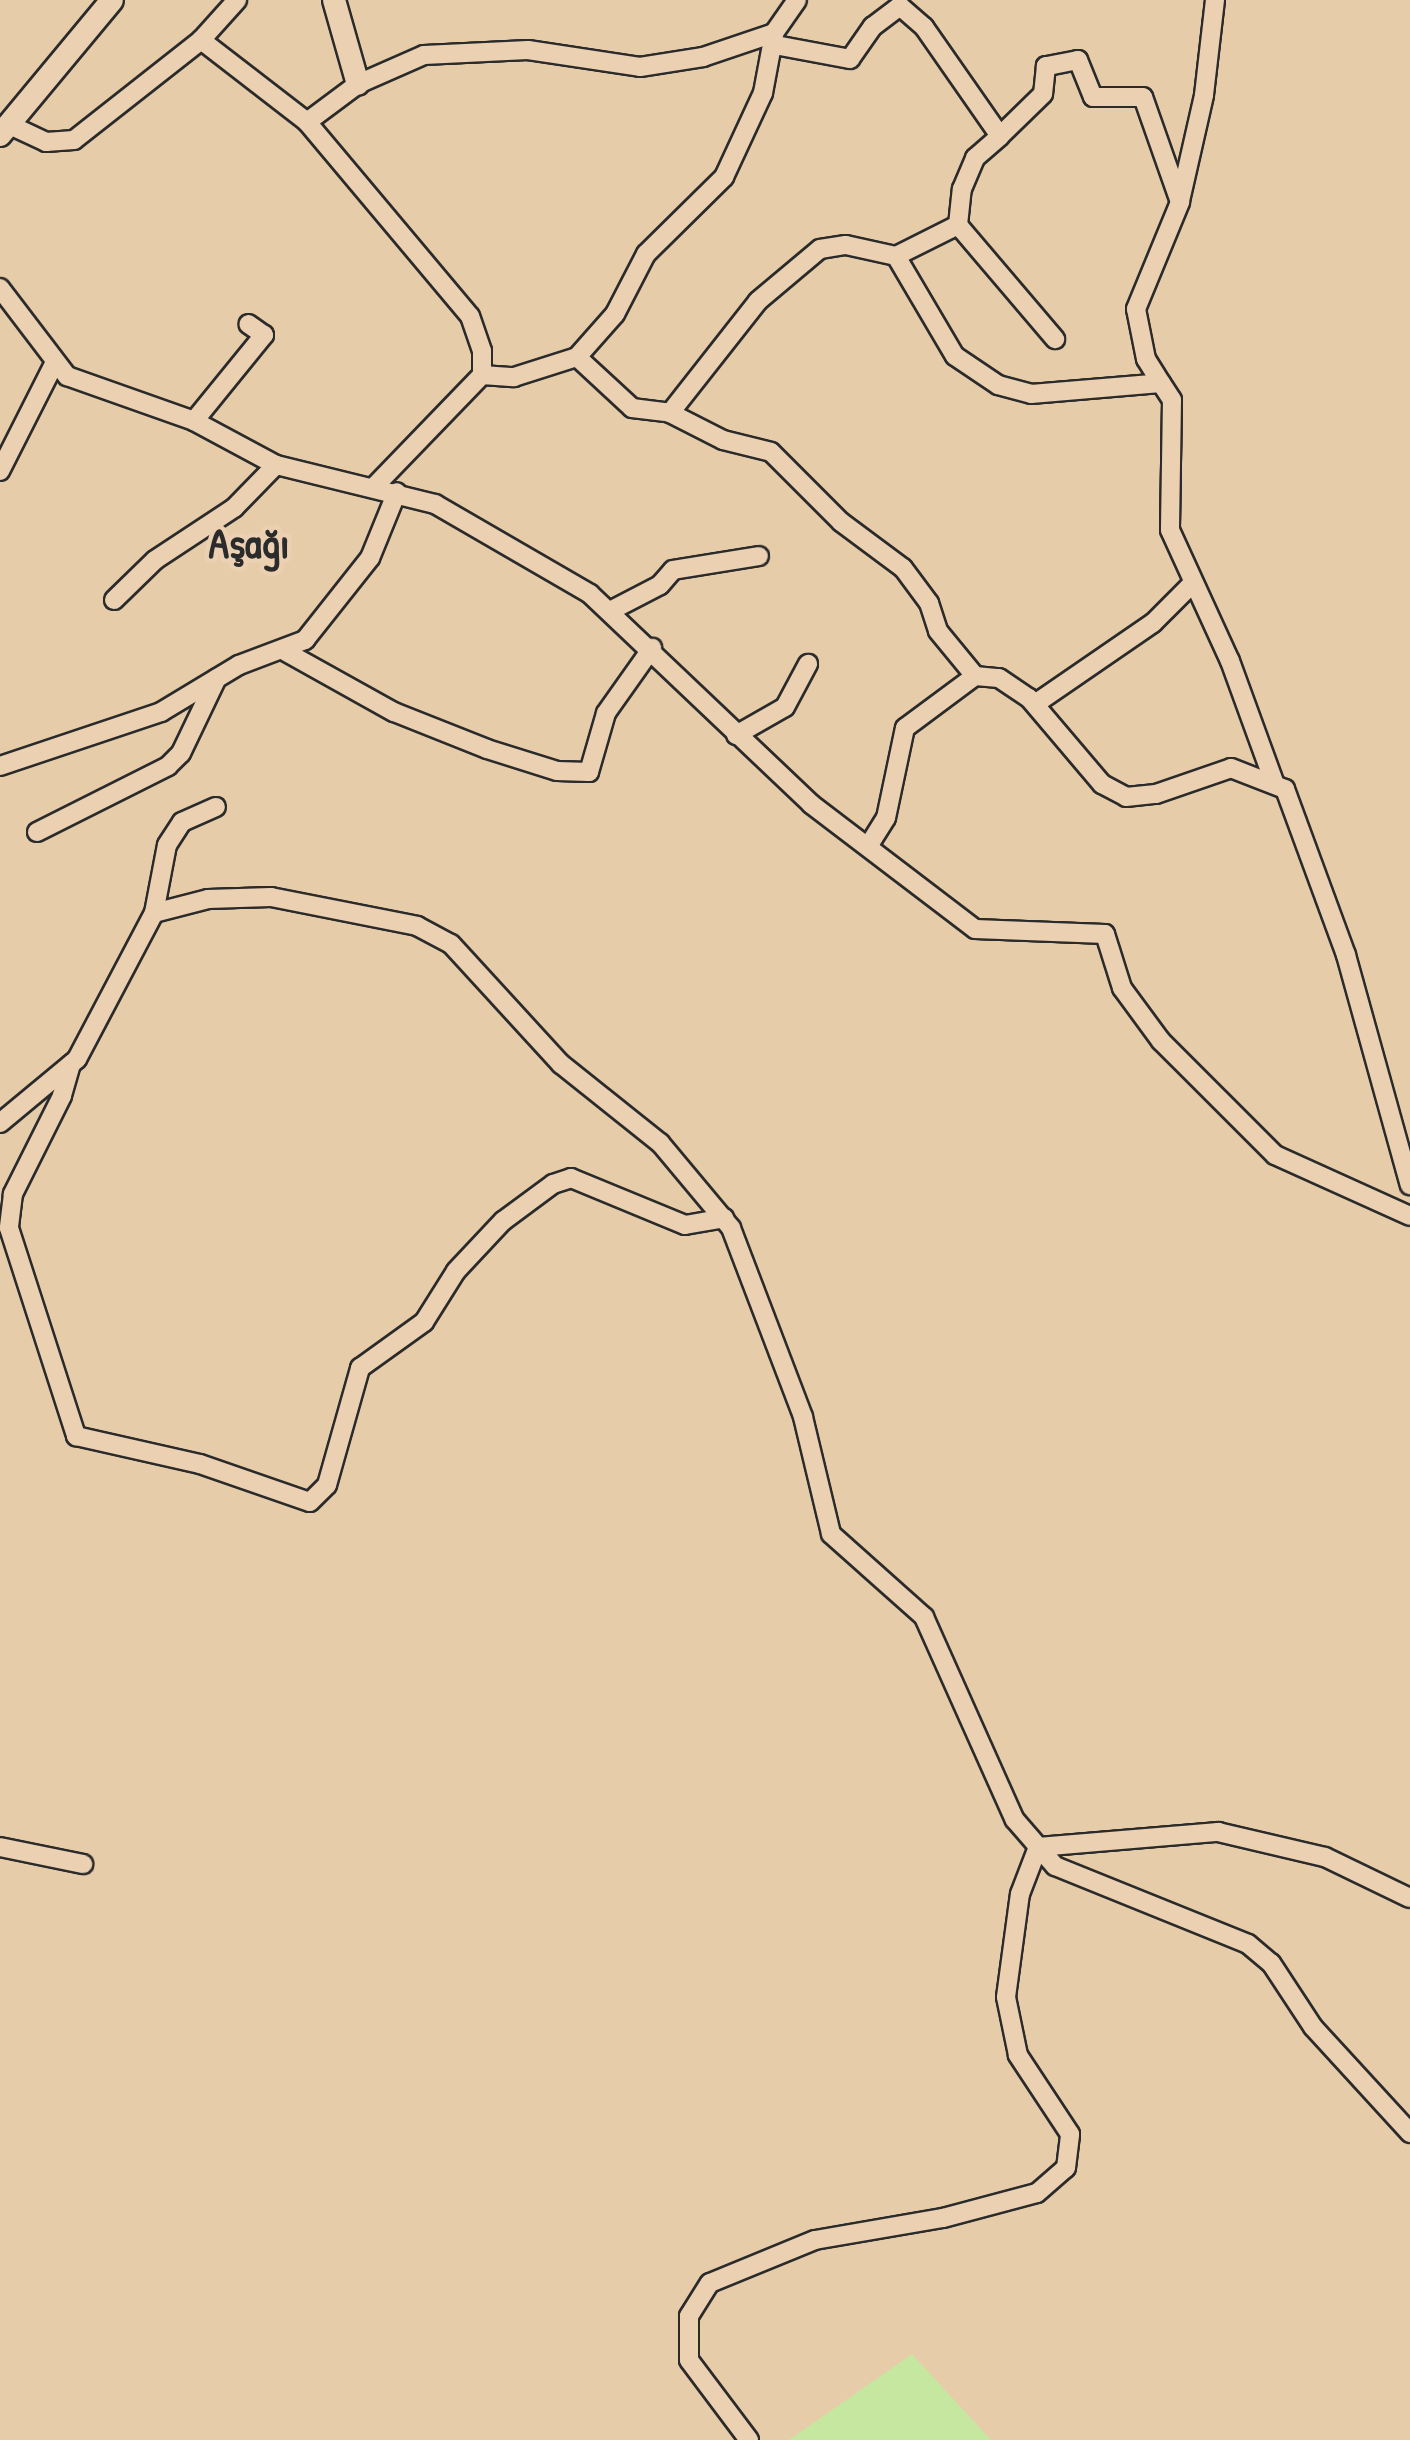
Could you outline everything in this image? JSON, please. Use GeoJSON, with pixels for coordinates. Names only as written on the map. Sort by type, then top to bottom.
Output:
{"type":"FeatureCollection","features":[{"type":"Feature","properties":{"kind":"street"},"geometry":{"type":"LineString","coordinates":[[112,0],[6,131],[46,142],[74,140],[201,40],[237,0]]}},
{"type":"Feature","properties":{"kind":"street"},"geometry":{"type":"LineString","coordinates":[[334,0],[358,84]]}},
{"type":"Feature","properties":{"kind":"street"},"geometry":{"type":"LineString","coordinates":[[482,375],[514,377],[577,357],[615,314],[646,254],[724,176],[763,93],[775,39],[796,0]]}},
{"type":"Feature","properties":{"kind":"street"},"geometry":{"type":"LineString","coordinates":[[1215,0],[1180,202],[1136,309],[1146,359],[1172,400],[1170,530],[1258,728],[1274,782]]}},
{"type":"Feature","properties":{"kind":"street"},"geometry":{"type":"LineString","coordinates":[[307,122],[358,84],[424,55],[471,49],[528,50],[640,67],[703,57],[775,39],[850,60],[873,26],[900,6],[924,27],[1000,136]]}},
{"type":"Feature","properties":{"kind":"street"},"geometry":{"type":"LineString","coordinates":[[201,40],[307,122],[470,316],[482,351],[482,375],[373,488]]}},
{"type":"Feature","properties":{"kind":"street"},"geometry":{"type":"LineString","coordinates":[[1056,339],[958,224],[962,189],[975,158],[1043,94],[1046,66],[1078,60],[1093,97],[1143,97],[1180,202]]}},
{"type":"Feature","properties":{"kind":"street"},"geometry":{"type":"LineString","coordinates":[[670,413],[758,301],[820,248],[846,245],[896,256],[958,224]]}},
{"type":"Feature","properties":{"kind":"street"},"geometry":{"type":"LineString","coordinates":[[896,256],[955,356],[998,384],[1031,394],[1162,383]]}},
{"type":"Feature","properties":{"kind":"street"},"geometry":{"type":"LineString","coordinates":[[0,288],[67,376],[194,421],[276,465],[435,504],[610,611],[811,804],[975,929],[1105,934],[1122,988],[1161,1040],[1276,1154],[1410,1216]]}},
{"type":"Feature","properties":{"kind":"street"},"geometry":{"type":"LineString","coordinates":[[194,421],[264,335],[248,324]]}},
{"type":"Feature","properties":{"kind":"street"},"geometry":{"type":"LineString","coordinates":[[577,357],[632,408],[670,413],[723,440],[771,452],[841,522],[903,568],[929,602],[938,631],[975,676]]}},
{"type":"Feature","properties":{"kind":"street"},"geometry":{"type":"LineString","coordinates":[[0,471],[54,362]]}},
{"type":"Feature","properties":{"kind":"street"},"geometry":{"type":"LineString","coordinates":[[114,600],[155,560],[234,508],[276,465]]}},
{"type":"Feature","properties":{"kind":"street"},"geometry":{"type":"LineString","coordinates":[[0,766],[161,712],[255,658],[286,652],[328,619],[370,558],[397,492]]}},
{"type":"Feature","properties":{"kind":"street"},"geometry":{"type":"LineString","coordinates":[[610,611],[673,570],[759,556]]}},
{"type":"Feature","properties":{"kind":"street"},"geometry":{"type":"LineString","coordinates":[[1035,704],[1153,623],[1194,583]]}},
{"type":"Feature","properties":{"kind":"street"},"geometry":{"type":"LineString","coordinates":[[286,652],[394,712],[486,749],[556,771],[588,772],[606,713],[652,648]]}},
{"type":"Feature","properties":{"kind":"street"},"geometry":{"type":"LineString","coordinates":[[736,735],[785,706],[808,664]]}},
{"type":"Feature","properties":{"kind":"street"},"geometry":{"type":"LineString","coordinates":[[869,845],[886,818],[905,728],[975,676],[999,678],[1035,704],[1102,784],[1126,797],[1175,791],[1231,768],[1274,782],[1285,790],[1346,955],[1410,1185]]}},
{"type":"Feature","properties":{"kind":"street"},"geometry":{"type":"LineString","coordinates":[[37,832],[168,766],[181,753],[217,678]]}},
{"type":"Feature","properties":{"kind":"street"},"geometry":{"type":"LineString","coordinates":[[216,807],[182,822],[167,845],[154,913],[70,1064],[62,1096],[13,1194],[9,1228],[32,1290],[50,1372],[76,1436],[200,1464],[310,1502],[327,1485],[360,1368],[424,1322],[456,1271],[503,1222],[552,1184],[571,1178],[685,1225],[724,1218]]}},
{"type":"Feature","properties":{"kind":"street"},"geometry":{"type":"LineString","coordinates":[[154,913],[208,898],[271,897],[416,926],[452,944],[561,1064],[660,1143],[724,1218],[803,1418],[831,1534],[924,1617],[1015,1820],[1055,1866],[1248,1944],[1271,1963],[1314,2027],[1410,2133]]}},
{"type":"Feature","properties":{"kind":"street"},"geometry":{"type":"LineString","coordinates":[[0,1124],[70,1064]]}},
{"type":"Feature","properties":{"kind":"street"},"geometry":{"type":"LineString","coordinates":[[1038,1847],[1218,1832],[1325,1857],[1410,1898]]}},
{"type":"Feature","properties":{"kind":"street"},"geometry":{"type":"LineString","coordinates":[[749,2440],[689,2360],[689,2316],[710,2284],[815,2240],[1037,2193],[1066,2168],[1070,2134],[1026,2073],[1006,1996],[1020,1894],[1038,1847]]}},
{"type":"Feature","properties":{"kind":"street"},"geometry":{"type":"LineString","coordinates":[[1,1849],[82,1864]]}},
{"type":"Feature","properties":{"kind":"green space"},"geometry":{"type":"Polygon","coordinates":[[[912,2354],[991,2440],[789,2440],[912,2354]]]}},
{"type":"Feature","properties":{"kind":"district","name":"Aşağı"},"geometry":{"type":"Point","coordinates":[249,543]}}]}
